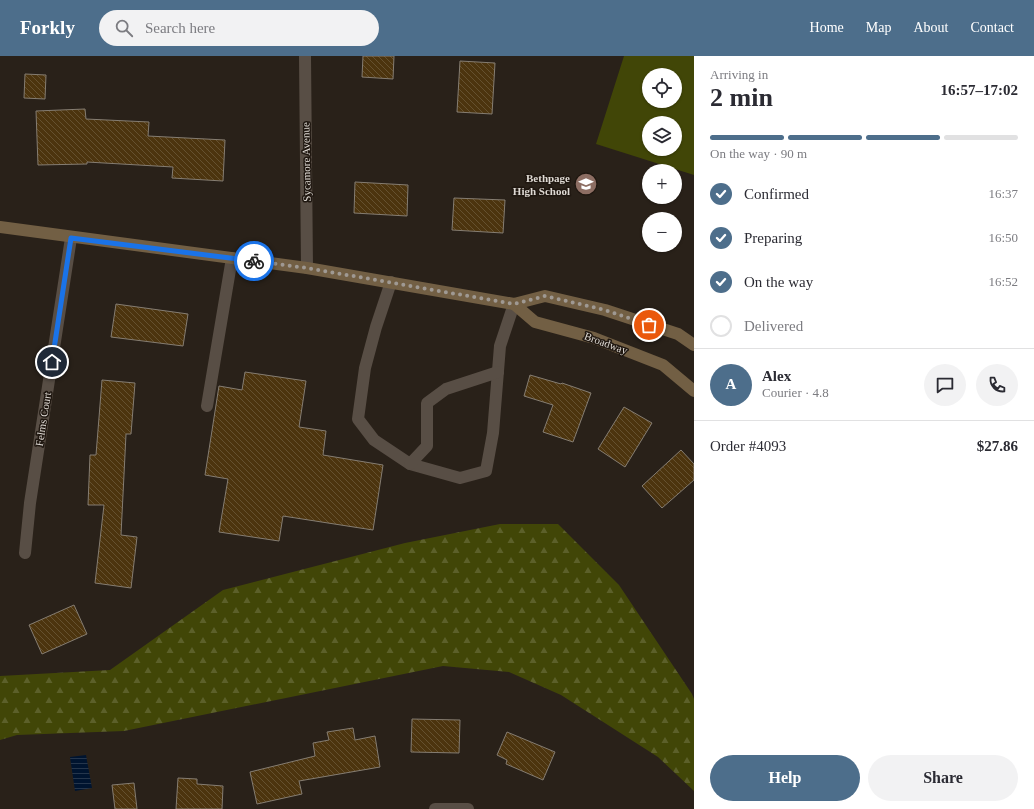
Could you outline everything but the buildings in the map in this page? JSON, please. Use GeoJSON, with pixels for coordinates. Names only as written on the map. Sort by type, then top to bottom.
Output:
{"type":"FeatureCollection","features":[{"type":"Feature","properties":{"kind":"main road"},"geometry":{"type":"LineString","coordinates":[[0,227],[71,238],[307,268],[514,304],[545,296],[605,310],[694,338]]}},
{"type":"Feature","properties":{"kind":"main road","name":"Broadway"},"geometry":{"type":"LineString","coordinates":[[514,304],[535,322],[594,338],[662,365],[694,391]]}},
{"type":"Feature","properties":{"kind":"main road"},"geometry":{"type":"LineString","coordinates":[[678,334],[694,346]]}},
{"type":"Feature","properties":{"kind":"street","name":"Sycamore Avenue"},"geometry":{"type":"LineString","coordinates":[[305,56],[307,268]]}},
{"type":"Feature","properties":{"kind":"street","name":"Felms Court"},"geometry":{"type":"LineString","coordinates":[[25,553],[30,503],[71,238]]}},
{"type":"Feature","properties":{"kind":"street"},"geometry":{"type":"LineString","coordinates":[[207,406],[232,258]]}},
{"type":"Feature","properties":{"kind":"street"},"geometry":{"type":"LineString","coordinates":[[390,282],[365,368],[358,419],[374,440],[410,464],[460,478],[486,471],[494,433],[500,346],[514,304]]}},
{"type":"Feature","properties":{"kind":"street"},"geometry":{"type":"LineString","coordinates":[[410,464],[427,446],[427,403],[446,389],[498,372]]}},
{"type":"Feature","properties":{"kind":"street"},"geometry":{"type":"LineString","coordinates":[[435,809],[468,809]]}},
{"type":"Feature","properties":{"kind":"green space"},"geometry":{"type":"Polygon","coordinates":[[[624,56],[694,56],[694,175],[682,171],[682,164],[659,164],[596,144],[624,56]]]}},
{"type":"Feature","properties":{"kind":"green space"},"geometry":{"type":"Polygon","coordinates":[[[500,524],[558,524],[619,585],[694,699],[694,791],[658,757],[561,695],[509,672],[443,666],[124,731],[17,735],[0,740],[0,676],[110,670],[223,590],[405,543],[500,524]]]}},
{"type":"Feature","properties":{"kind":"water"},"geometry":{"type":"Polygon","coordinates":[[[86,755],[92,788],[75,791],[70,757],[86,755]]]}},
{"type":"Feature","properties":{"kind":"way so far"},"geometry":{"type":"LineString","coordinates":[[254,261],[307,268],[514,304],[545,296],[605,310],[649,325]]}},
{"type":"Feature","properties":{"kind":"place","name":"Bethpage High School"},"geometry":{"type":"Point","coordinates":[586,184]}},
{"type":"Feature","properties":{"kind":"route"},"geometry":{"type":"LineString","coordinates":[[52,362],[71,238],[254,261]]}}]}
